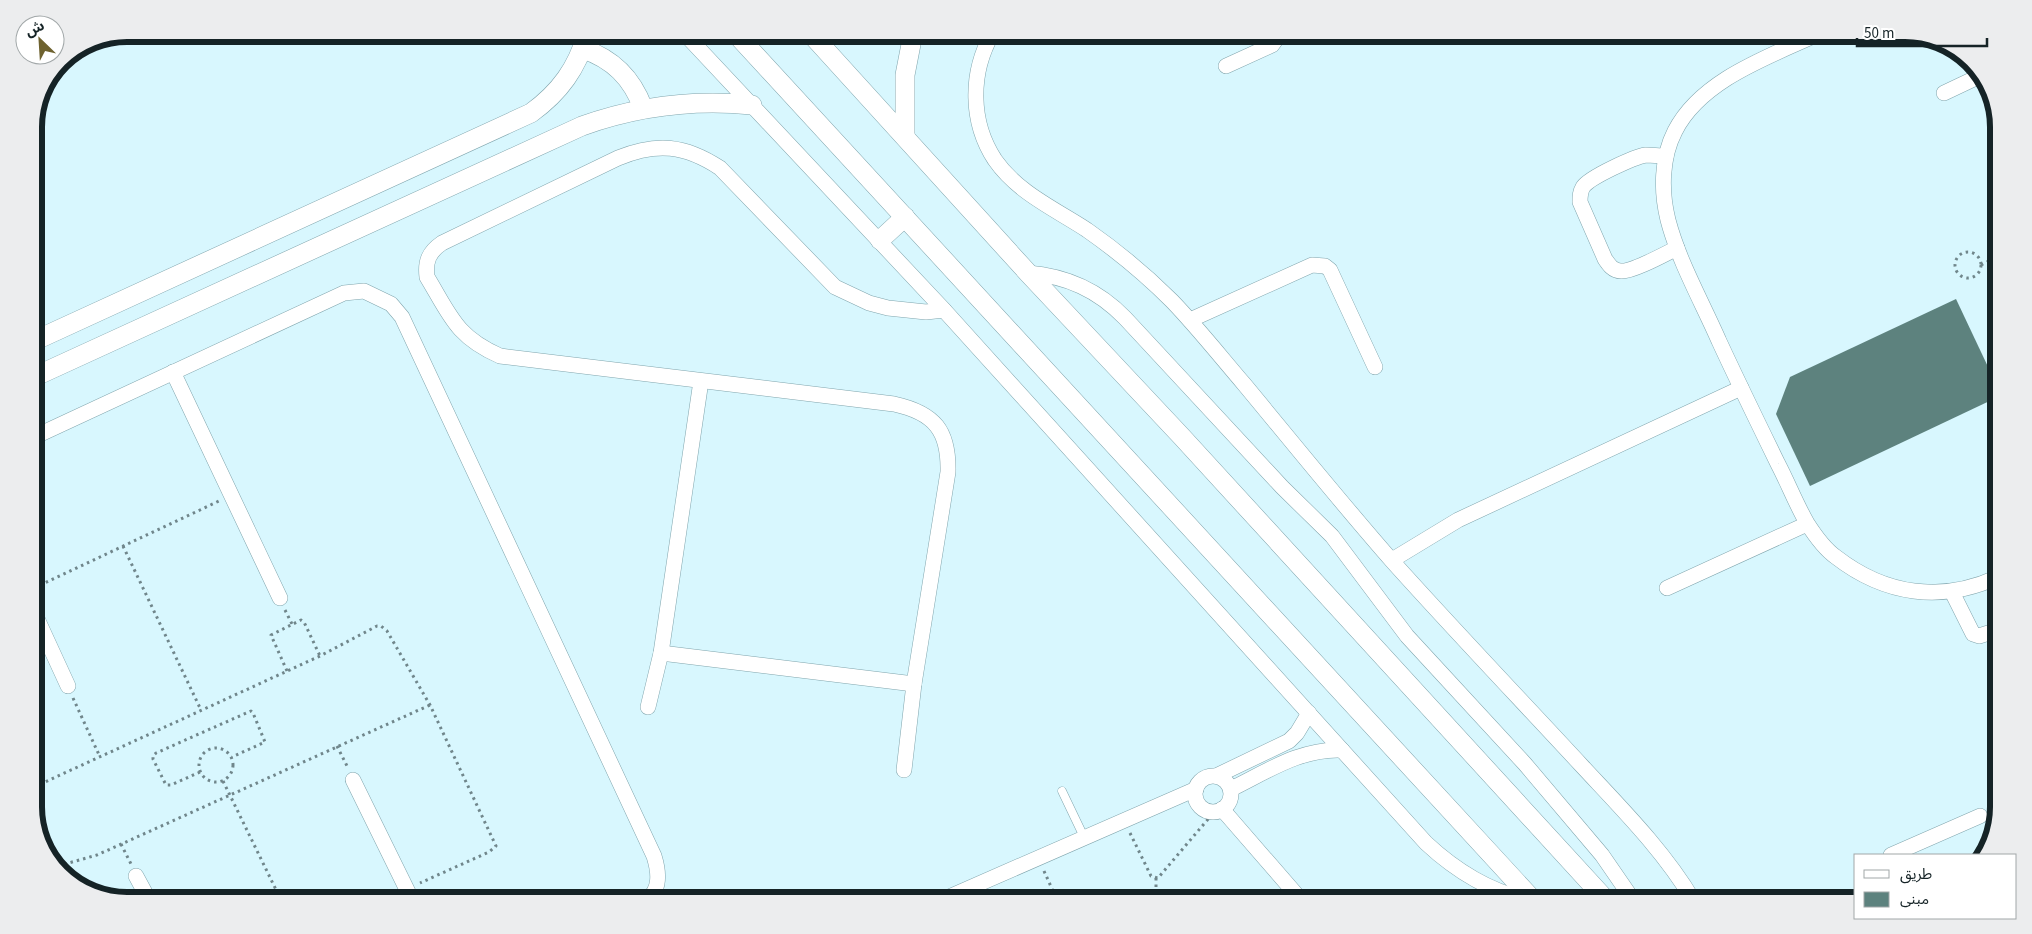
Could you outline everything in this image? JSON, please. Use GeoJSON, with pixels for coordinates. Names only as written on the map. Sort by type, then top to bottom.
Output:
{"type":"FeatureCollection","features":[{"type":"Feature","properties":{"kind":"street"},"geometry":{"type":"LineString","coordinates":[[43,337],[531,113],[557,92],[572,71],[585,42]]}},
{"type":"Feature","properties":{"kind":"street"},"geometry":{"type":"LineString","coordinates":[[586,42],[625,75],[633,85],[644,108]]}},
{"type":"Feature","properties":{"kind":"street"},"geometry":{"type":"LineString","coordinates":[[693,42],[880,240],[1442,858],[1476,882],[1502,892]]}},
{"type":"Feature","properties":{"kind":"street"},"geometry":{"type":"LineString","coordinates":[[743,42],[1526,892]]}},
{"type":"Feature","properties":{"kind":"street"},"geometry":{"type":"LineString","coordinates":[[818,42],[1028,273],[1599,892]]}},
{"type":"Feature","properties":{"kind":"street"},"geometry":{"type":"LineString","coordinates":[[905,136],[905,75],[911,42]]}},
{"type":"Feature","properties":{"kind":"street"},"geometry":{"type":"LineString","coordinates":[[987,42],[979,65],[976,84],[976,104],[985,142],[994,159],[1006,175],[1020,188],[1085,229],[1129,262],[1190,320],[1392,560],[1623,810],[1662,857],[1687,892]]}},
{"type":"Feature","properties":{"kind":"street"},"geometry":{"type":"LineString","coordinates":[[1226,66],[1274,42]]}},
{"type":"Feature","properties":{"kind":"street"},"geometry":{"type":"LineString","coordinates":[[1802,42],[1720,82],[1691,106],[1674,132],[1666,156],[1663,189],[1668,219],[1677,248],[1741,388],[1807,524],[1834,556],[1868,579],[1907,591],[1952,592],[1990,581]]}},
{"type":"Feature","properties":{"kind":"street"},"geometry":{"type":"LineString","coordinates":[[1944,93],[1974,79]]}},
{"type":"Feature","properties":{"kind":"street"},"geometry":{"type":"LineString","coordinates":[[43,373],[558,136],[607,117],[644,108],[691,102],[752,105]]}},
{"type":"Feature","properties":{"kind":"street"},"geometry":{"type":"LineString","coordinates":[[904,770],[914,684],[948,472],[948,452],[942,434],[930,419],[913,408],[894,404],[500,356],[477,344],[458,328],[427,277],[426,267],[428,257],[442,243],[634,151],[670,148],[688,151],[705,158],[720,168],[835,287],[869,303],[888,308],[906,311],[944,310]]}},
{"type":"Feature","properties":{"kind":"street"},"geometry":{"type":"LineString","coordinates":[[1666,156],[1646,155],[1627,161],[1584,185],[1580,193],[1580,202],[1605,259],[1611,267],[1620,271],[1629,270],[1677,248]]}},
{"type":"Feature","properties":{"kind":"street"},"geometry":{"type":"LineString","coordinates":[[880,240],[905,217]]}},
{"type":"Feature","properties":{"kind":"street"},"geometry":{"type":"LineString","coordinates":[[1190,320],[1318,264],[1330,270],[1375,367]]}},
{"type":"Feature","properties":{"kind":"street"},"geometry":{"type":"LineString","coordinates":[[1028,273],[1044,274],[1074,282],[1102,297],[1125,318],[1282,487],[1332,536],[1407,636],[1526,764],[1602,855],[1627,892]]}},
{"type":"Feature","properties":{"kind":"street"},"geometry":{"type":"LineString","coordinates":[[43,433],[344,294],[364,291],[391,304],[407,326],[654,856],[659,870],[658,884],[654,892]]}},
{"type":"Feature","properties":{"kind":"street"},"geometry":{"type":"LineString","coordinates":[[173,372],[280,598]]}},
{"type":"Feature","properties":{"kind":"street"},"geometry":{"type":"LineString","coordinates":[[648,707],[661,653],[701,381]]}},
{"type":"Feature","properties":{"kind":"street"},"geometry":{"type":"LineString","coordinates":[[1392,560],[1458,520],[1741,388]]}},
{"type":"Feature","properties":{"kind":"street"},"geometry":{"type":"LineString","coordinates":[[1667,588],[1807,524]]}},
{"type":"Feature","properties":{"kind":"street"},"geometry":{"type":"LineString","coordinates":[[1952,592],[1973,634],[1979,636],[1990,633]]}},
{"type":"Feature","properties":{"kind":"street"},"geometry":{"type":"LineString","coordinates":[[43,632],[68,686]]}},
{"type":"Feature","properties":{"kind":"street"},"geometry":{"type":"LineString","coordinates":[[661,653],[914,684]]}},
{"type":"Feature","properties":{"kind":"street"},"geometry":{"type":"LineString","coordinates":[[1216,776],[1223,778],[1230,790],[1230,801],[1218,810],[1205,810],[1199,805],[1195,797],[1196,789],[1203,778],[1216,776],[1289,741],[1297,733],[1309,713]]}},
{"type":"Feature","properties":{"kind":"street"},"geometry":{"type":"LineString","coordinates":[[1230,790],[1301,755],[1321,750],[1342,750]]}},
{"type":"Feature","properties":{"kind":"street"},"geometry":{"type":"LineString","coordinates":[[353,780],[408,892]]}},
{"type":"Feature","properties":{"kind":"street"},"geometry":{"type":"LineString","coordinates":[[960,892],[1196,789]]}},
{"type":"Feature","properties":{"kind":"street"},"geometry":{"type":"LineString","coordinates":[[1218,810],[1294,892]]}},
{"type":"Feature","properties":{"kind":"street"},"geometry":{"type":"LineString","coordinates":[[1893,854],[1980,816]]}},
{"type":"Feature","properties":{"kind":"street"},"geometry":{"type":"LineString","coordinates":[[136,876],[144,892]]}},
{"type":"Feature","properties":{"kind":"lane"},"geometry":{"type":"LineString","coordinates":[[1062,791],[1084,837]]}},
{"type":"Feature","properties":{"kind":"path"},"geometry":{"type":"LineString","coordinates":[[1981,265],[1980,259],[1971,252],[1960,255],[1955,265],[1960,276],[1966,278],[1977,275],[1981,265],[1989,261]]}},
{"type":"Feature","properties":{"kind":"path"},"geometry":{"type":"LineString","coordinates":[[43,584],[232,495]]}},
{"type":"Feature","properties":{"kind":"path"},"geometry":{"type":"LineString","coordinates":[[123,546],[201,710]]}},
{"type":"Feature","properties":{"kind":"path"},"geometry":{"type":"LineString","coordinates":[[287,671],[271,635],[301,620],[304,622],[320,656]]}},
{"type":"Feature","properties":{"kind":"path"},"geometry":{"type":"LineString","coordinates":[[43,783],[320,656],[377,626],[382,626],[387,631],[430,705],[496,846],[489,852],[415,892]]}},
{"type":"Feature","properties":{"kind":"path"},"geometry":{"type":"LineString","coordinates":[[68,686],[100,757]]}},
{"type":"Feature","properties":{"kind":"path"},"geometry":{"type":"LineString","coordinates":[[65,864],[97,855],[430,705]]}},
{"type":"Feature","properties":{"kind":"path"},"geometry":{"type":"LineString","coordinates":[[200,772],[166,785],[153,756],[251,711],[265,742],[232,758]]}},
{"type":"Feature","properties":{"kind":"path"},"geometry":{"type":"LineString","coordinates":[[337,746],[353,780]]}},
{"type":"Feature","properties":{"kind":"path"},"geometry":{"type":"LineString","coordinates":[[215,747],[222,748],[232,758],[232,771],[223,780],[210,781],[200,772],[198,766],[203,753],[215,747]]}},
{"type":"Feature","properties":{"kind":"path"},"geometry":{"type":"LineString","coordinates":[[223,780],[277,892]]}},
{"type":"Feature","properties":{"kind":"path"},"geometry":{"type":"LineString","coordinates":[[1156,878],[1161,875],[1218,810]]}},
{"type":"Feature","properties":{"kind":"path"},"geometry":{"type":"LineString","coordinates":[[1124,819],[1151,876],[1156,878]]}},
{"type":"Feature","properties":{"kind":"path"},"geometry":{"type":"LineString","coordinates":[[121,844],[136,876]]}},
{"type":"Feature","properties":{"kind":"path"},"geometry":{"type":"LineString","coordinates":[[1038,857],[1053,892]]}},
{"type":"Feature","properties":{"kind":"path"},"geometry":{"type":"LineString","coordinates":[[1156,878],[1156,892]]}},
{"type":"Feature","properties":{"kind":"building"},"geometry":{"type":"Polygon","coordinates":[[[1956,299],[1989,370],[1989,401],[1810,486],[1776,414],[1790,377],[1956,299]]]}}]}
